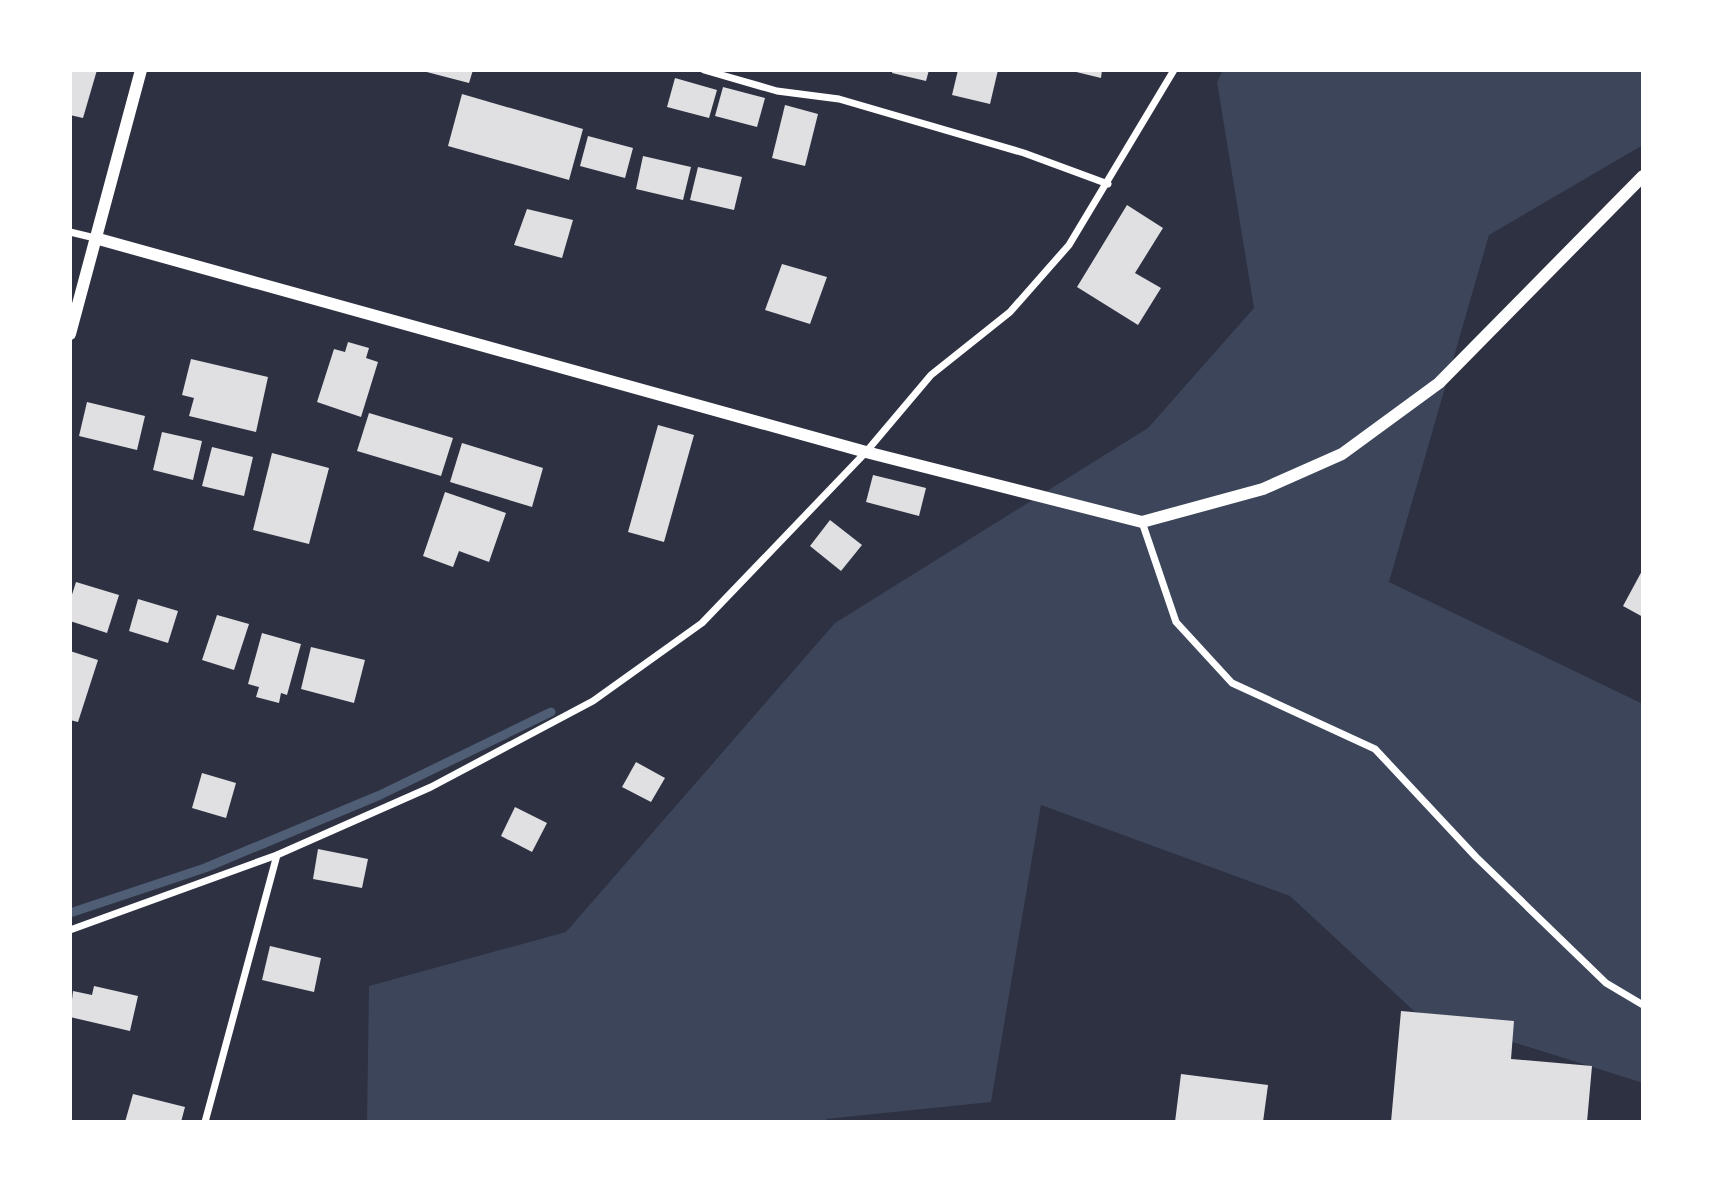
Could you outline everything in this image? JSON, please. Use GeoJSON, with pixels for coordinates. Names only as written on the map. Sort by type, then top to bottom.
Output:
{"type":"FeatureCollection","features":[{"type":"Feature","properties":{"kind":"street"},"geometry":{"type":"LineString","coordinates":[[70,334],[141,70]]}},
{"type":"Feature","properties":{"kind":"street"},"geometry":{"type":"LineString","coordinates":[[704,70],[777,91],[839,99],[1024,153],[1108,184]]}},
{"type":"Feature","properties":{"kind":"street"},"geometry":{"type":"LineString","coordinates":[[70,930],[277,855],[431,786],[593,701],[702,624],[866,452],[930,375],[1018,303],[1069,246],[1174,70]]}},
{"type":"Feature","properties":{"kind":"street"},"geometry":{"type":"LineString","coordinates":[[70,232],[866,452],[1142,522],[1263,489],[1342,454],[1439,383],[1643,176]]}},
{"type":"Feature","properties":{"kind":"street"},"geometry":{"type":"LineString","coordinates":[[1142,522],[1176,622],[1232,682],[1375,749],[1476,857],[1596,973],[1643,1005]]}},
{"type":"Feature","properties":{"kind":"street"},"geometry":{"type":"LineString","coordinates":[[205,1122],[277,855]]}},
{"type":"Feature","properties":{"kind":"shaded area"},"geometry":{"type":"Polygon","coordinates":[[[1223,70],[1643,70],[1643,145],[1489,235],[1389,582],[1643,704],[1643,1083],[1414,1011],[1290,896],[1041,805],[991,1102],[826,1119],[825,1122],[367,1122],[369,986],[566,932],[835,623],[1148,428],[1254,308],[1217,82],[1223,70]]]}},
{"type":"Feature","properties":{"kind":"building"},"geometry":{"type":"Polygon","coordinates":[[[70,70],[97,70],[83,118],[70,115],[70,70]]]}},
{"type":"Feature","properties":{"kind":"building"},"geometry":{"type":"Polygon","coordinates":[[[419,70],[473,70],[469,83],[419,70]]]}},
{"type":"Feature","properties":{"kind":"building"},"geometry":{"type":"Polygon","coordinates":[[[893,70],[929,70],[926,81],[892,73],[893,70]]]}},
{"type":"Feature","properties":{"kind":"building"},"geometry":{"type":"Polygon","coordinates":[[[958,70],[998,70],[990,104],[952,95],[958,70]]]}},
{"type":"Feature","properties":{"kind":"building"},"geometry":{"type":"Polygon","coordinates":[[[1068,70],[1102,70],[1101,78],[1068,70]]]}},
{"type":"Feature","properties":{"kind":"building"},"geometry":{"type":"Polygon","coordinates":[[[675,78],[717,90],[709,118],[667,107],[675,78]]]}},
{"type":"Feature","properties":{"kind":"building"},"geometry":{"type":"Polygon","coordinates":[[[723,87],[765,98],[757,127],[715,116],[723,87]]]}},
{"type":"Feature","properties":{"kind":"building"},"geometry":{"type":"Polygon","coordinates":[[[462,94],[583,129],[569,180],[448,146],[462,94]]]}},
{"type":"Feature","properties":{"kind":"building"},"geometry":{"type":"Polygon","coordinates":[[[785,105],[818,114],[805,166],[772,158],[785,105]]]}},
{"type":"Feature","properties":{"kind":"building"},"geometry":{"type":"Polygon","coordinates":[[[588,136],[633,148],[625,178],[580,166],[588,136]]]}},
{"type":"Feature","properties":{"kind":"building"},"geometry":{"type":"Polygon","coordinates":[[[643,156],[691,167],[683,200],[636,189],[643,156]]]}},
{"type":"Feature","properties":{"kind":"building"},"geometry":{"type":"Polygon","coordinates":[[[698,167],[742,177],[734,210],[690,200],[698,167]]]}},
{"type":"Feature","properties":{"kind":"building"},"geometry":{"type":"Polygon","coordinates":[[[1127,205],[1163,228],[1135,273],[1161,288],[1138,325],[1077,287],[1127,205]]]}},
{"type":"Feature","properties":{"kind":"building"},"geometry":{"type":"Polygon","coordinates":[[[527,209],[573,220],[562,258],[514,245],[527,209]]]}},
{"type":"Feature","properties":{"kind":"building"},"geometry":{"type":"Polygon","coordinates":[[[782,264],[827,277],[810,324],[765,310],[782,264]]]}},
{"type":"Feature","properties":{"kind":"building"},"geometry":{"type":"Polygon","coordinates":[[[348,342],[369,348],[366,358],[378,362],[361,417],[317,402],[334,349],[345,352],[348,342]]]}},
{"type":"Feature","properties":{"kind":"building"},"geometry":{"type":"Polygon","coordinates":[[[191,359],[268,377],[256,432],[189,416],[194,398],[182,395],[191,359]]]}},
{"type":"Feature","properties":{"kind":"building"},"geometry":{"type":"Polygon","coordinates":[[[87,402],[145,416],[137,450],[79,436],[87,402]]]}},
{"type":"Feature","properties":{"kind":"building"},"geometry":{"type":"Polygon","coordinates":[[[369,413],[453,438],[441,476],[357,451],[369,413]]]}},
{"type":"Feature","properties":{"kind":"building"},"geometry":{"type":"Polygon","coordinates":[[[658,425],[694,435],[664,542],[628,532],[658,425]]]}},
{"type":"Feature","properties":{"kind":"building"},"geometry":{"type":"Polygon","coordinates":[[[162,432],[202,441],[193,480],[153,470],[162,432]]]}},
{"type":"Feature","properties":{"kind":"building"},"geometry":{"type":"Polygon","coordinates":[[[462,443],[543,468],[532,507],[450,482],[462,443]]]}},
{"type":"Feature","properties":{"kind":"building"},"geometry":{"type":"Polygon","coordinates":[[[212,447],[253,457],[244,496],[202,486],[212,447]]]}},
{"type":"Feature","properties":{"kind":"building"},"geometry":{"type":"Polygon","coordinates":[[[272,453],[329,468],[309,544],[253,530],[272,453]]]}},
{"type":"Feature","properties":{"kind":"building"},"geometry":{"type":"Polygon","coordinates":[[[873,475],[926,488],[919,516],[866,502],[873,475]]]}},
{"type":"Feature","properties":{"kind":"building"},"geometry":{"type":"Polygon","coordinates":[[[445,492],[506,513],[489,562],[459,551],[453,567],[423,556],[445,492]]]}},
{"type":"Feature","properties":{"kind":"building"},"geometry":{"type":"Polygon","coordinates":[[[830,520],[862,545],[841,571],[810,546],[830,520]]]}},
{"type":"Feature","properties":{"kind":"building"},"geometry":{"type":"Polygon","coordinates":[[[1643,569],[1643,617],[1623,606],[1643,569]]]}},
{"type":"Feature","properties":{"kind":"building"},"geometry":{"type":"Polygon","coordinates":[[[76,582],[119,595],[107,633],[70,621],[70,601],[76,582]]]}},
{"type":"Feature","properties":{"kind":"building"},"geometry":{"type":"Polygon","coordinates":[[[138,599],[178,611],[168,643],[129,631],[138,599]]]}},
{"type":"Feature","properties":{"kind":"building"},"geometry":{"type":"Polygon","coordinates":[[[217,615],[249,624],[234,670],[202,660],[217,615]]]}},
{"type":"Feature","properties":{"kind":"building"},"geometry":{"type":"Polygon","coordinates":[[[262,633],[301,644],[287,695],[281,693],[279,703],[256,697],[259,687],[248,684],[262,633]]]}},
{"type":"Feature","properties":{"kind":"building"},"geometry":{"type":"Polygon","coordinates":[[[311,647],[365,660],[354,703],[301,689],[311,647]]]}},
{"type":"Feature","properties":{"kind":"building"},"geometry":{"type":"Polygon","coordinates":[[[70,651],[98,660],[78,722],[70,720],[70,651]]]}},
{"type":"Feature","properties":{"kind":"building"},"geometry":{"type":"Polygon","coordinates":[[[636,762],[665,778],[651,802],[622,787],[636,762]]]}},
{"type":"Feature","properties":{"kind":"building"},"geometry":{"type":"Polygon","coordinates":[[[202,773],[236,783],[226,818],[192,808],[202,773]]]}},
{"type":"Feature","properties":{"kind":"building"},"geometry":{"type":"Polygon","coordinates":[[[515,807],[547,823],[532,852],[501,836],[515,807]]]}},
{"type":"Feature","properties":{"kind":"building"},"geometry":{"type":"Polygon","coordinates":[[[318,849],[368,859],[362,888],[313,879],[318,849]]]}},
{"type":"Feature","properties":{"kind":"building"},"geometry":{"type":"Polygon","coordinates":[[[270,946],[321,958],[314,992],[262,980],[270,946]]]}},
{"type":"Feature","properties":{"kind":"building"},"geometry":{"type":"Polygon","coordinates":[[[94,986],[138,996],[130,1031],[70,1017],[73,991],[92,995],[94,986]]]}},
{"type":"Feature","properties":{"kind":"building"},"geometry":{"type":"Polygon","coordinates":[[[1401,1011],[1514,1021],[1511,1059],[1592,1066],[1587,1122],[1391,1122],[1401,1011]]]}},
{"type":"Feature","properties":{"kind":"building"},"geometry":{"type":"Polygon","coordinates":[[[1181,1074],[1268,1085],[1263,1122],[1175,1122],[1181,1074]]]}},
{"type":"Feature","properties":{"kind":"building"},"geometry":{"type":"Polygon","coordinates":[[[133,1094],[185,1107],[181,1122],[125,1122],[133,1094]]]}},
{"type":"Feature","properties":{"kind":"waterway"},"geometry":{"type":"LineString","coordinates":[[70,913],[205,868],[380,795],[551,712]]}}]}
